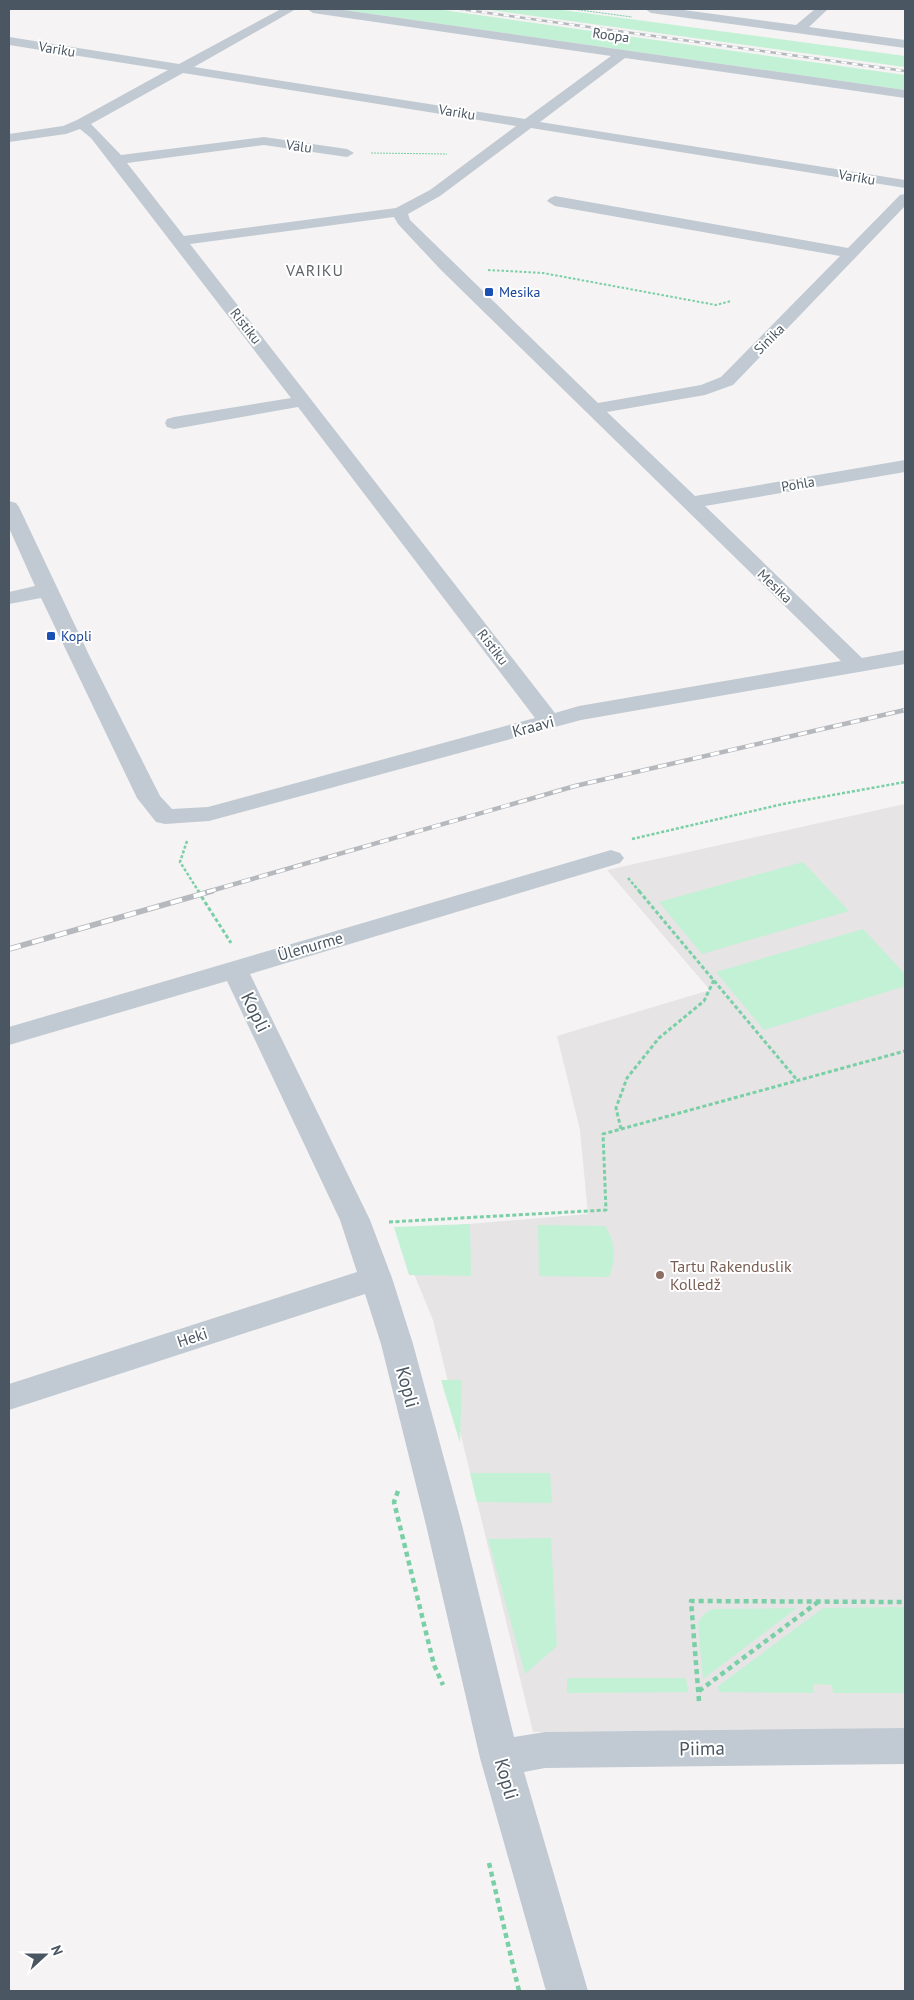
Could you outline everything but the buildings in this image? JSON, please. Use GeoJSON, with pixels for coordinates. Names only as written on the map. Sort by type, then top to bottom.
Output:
{"type":"FeatureCollection","features":[{"type":"Feature","properties":{"kind":"street"},"geometry":{"type":"LineString","coordinates":[[9,138],[66,130],[82,123],[290,9]]}},
{"type":"Feature","properties":{"kind":"street","name":"Roopa"},"geometry":{"type":"LineString","coordinates":[[313,9],[905,94]]}},
{"type":"Feature","properties":{"kind":"street"},"geometry":{"type":"LineString","coordinates":[[651,9],[905,44]]}},
{"type":"Feature","properties":{"kind":"street"},"geometry":{"type":"LineString","coordinates":[[799,29],[822,9]]}},
{"type":"Feature","properties":{"kind":"street","name":"Variku"},"geometry":{"type":"LineString","coordinates":[[9,41],[905,184]]}},
{"type":"Feature","properties":{"kind":"street"},"geometry":{"type":"LineString","coordinates":[[180,241],[400,212],[435,193],[622,53]]}},
{"type":"Feature","properties":{"kind":"street","name":"Ristiku"},"geometry":{"type":"LineString","coordinates":[[82,123],[96,135],[117,160],[550,722]]}},
{"type":"Feature","properties":{"kind":"street","name":"Välu"},"geometry":{"type":"LineString","coordinates":[[117,160],[264,141],[347,153]]}},
{"type":"Feature","properties":{"kind":"street","name":"Sinika"},"geometry":{"type":"LineString","coordinates":[[594,409],[705,390],[727,381],[905,198]]}},
{"type":"Feature","properties":{"kind":"street"},"geometry":{"type":"LineString","coordinates":[[556,201],[852,253]]}},
{"type":"Feature","properties":{"kind":"street","name":"Mesika"},"geometry":{"type":"LineString","coordinates":[[400,212],[403,221],[447,267],[857,665]]}},
{"type":"Feature","properties":{"kind":"street"},"geometry":{"type":"LineString","coordinates":[[174,423],[303,401]]}},
{"type":"Feature","properties":{"kind":"street","name":"Pohla"},"geometry":{"type":"LineString","coordinates":[[690,503],[905,466]]}},
{"type":"Feature","properties":{"kind":"street"},"geometry":{"type":"LineString","coordinates":[[9,507],[79,657],[149,798],[175,817]]}},
{"type":"Feature","properties":{"kind":"street"},"geometry":{"type":"LineString","coordinates":[[9,598],[49,590]]}},
{"type":"Feature","properties":{"kind":"street","name":"Kraavi"},"geometry":{"type":"LineString","coordinates":[[175,817],[209,814],[579,713],[905,657]]}},
{"type":"Feature","properties":{"kind":"street","name":"Ülenurme"},"geometry":{"type":"LineString","coordinates":[[9,1036],[620,849]]}},
{"type":"Feature","properties":{"kind":"street","name":"Kopli"},"geometry":{"type":"LineString","coordinates":[[234,968],[355,1220],[376,1278],[397,1344],[444,1525],[500,1758],[567,1991]]}},
{"type":"Feature","properties":{"kind":"street","name":"Heki"},"geometry":{"type":"LineString","coordinates":[[9,1396],[376,1278]]}},
{"type":"Feature","properties":{"kind":"street","name":"Piima"},"geometry":{"type":"LineString","coordinates":[[500,1758],[545,1750],[905,1746]]}},
{"type":"Feature","properties":{"kind":"path"},"geometry":{"type":"LineString","coordinates":[[347,153],[459,154],[482,158]]}},
{"type":"Feature","properties":{"kind":"path"},"geometry":{"type":"LineString","coordinates":[[447,267],[543,273],[716,305],[731,301]]}},
{"type":"Feature","properties":{"kind":"path"},"geometry":{"type":"LineString","coordinates":[[797,1080],[714,980],[620,849],[783,804],[905,782]]}},
{"type":"Feature","properties":{"kind":"path"},"geometry":{"type":"LineString","coordinates":[[175,817],[187,841],[180,862],[238,953],[234,968]]}},
{"type":"Feature","properties":{"kind":"path"},"geometry":{"type":"LineString","coordinates":[[621,1129],[616,1108],[627,1078],[659,1038],[704,1001],[714,980]]}},
{"type":"Feature","properties":{"kind":"path"},"geometry":{"type":"LineString","coordinates":[[355,1220],[383,1222],[606,1210],[602,1134],[905,1051]]}},
{"type":"Feature","properties":{"kind":"path"},"geometry":{"type":"LineString","coordinates":[[400,1485],[394,1502],[434,1665],[445,1691]]}},
{"type":"Feature","properties":{"kind":"path"},"geometry":{"type":"LineString","coordinates":[[699,1701],[692,1601],[905,1602]]}},
{"type":"Feature","properties":{"kind":"path"},"geometry":{"type":"LineString","coordinates":[[699,1691],[818,1602]]}},
{"type":"Feature","properties":{"kind":"path"},"geometry":{"type":"LineString","coordinates":[[488,1859],[519,1991]]}},
{"type":"Feature","properties":{"kind":"shaded area","name":"Tartu Rakenduslik Kolledž"},"geometry":{"type":"Polygon","coordinates":[[[905,804],[905,1730],[533,1732],[433,1320],[396,1230],[588,1214],[580,1130],[557,1036],[710,990],[607,870],[905,804]]]}},
{"type":"Feature","properties":{"kind":"green space"},"geometry":{"type":"Polygon","coordinates":[[[337,9],[436,9],[905,75],[905,90],[337,9]]]}},
{"type":"Feature","properties":{"kind":"green space"},"geometry":{"type":"Polygon","coordinates":[[[483,9],[555,9],[905,56],[905,67],[483,9]]]}},
{"type":"Feature","properties":{"kind":"green space"},"geometry":{"type":"Polygon","coordinates":[[[803,862],[849,911],[702,954],[659,902],[803,862]]]}},
{"type":"Feature","properties":{"kind":"green space"},"geometry":{"type":"Polygon","coordinates":[[[863,929],[905,974],[905,986],[764,1030],[716,972],[863,929]]]}},
{"type":"Feature","properties":{"kind":"green space"},"geometry":{"type":"Polygon","coordinates":[[[470,1224],[471,1276],[409,1275],[394,1227],[470,1224]]]}},
{"type":"Feature","properties":{"kind":"green space"},"geometry":{"type":"Polygon","coordinates":[[[538,1225],[605,1226],[609,1232],[614,1251],[609,1277],[539,1276],[538,1225]]]}},
{"type":"Feature","properties":{"kind":"green space"},"geometry":{"type":"Polygon","coordinates":[[[441,1380],[462,1380],[460,1443],[441,1380]]]}},
{"type":"Feature","properties":{"kind":"green space"},"geometry":{"type":"Polygon","coordinates":[[[470,1473],[550,1473],[552,1503],[477,1502],[470,1473]]]}},
{"type":"Feature","properties":{"kind":"green space"},"geometry":{"type":"Polygon","coordinates":[[[551,1538],[557,1646],[525,1674],[488,1539],[551,1538]]]}},
{"type":"Feature","properties":{"kind":"green space"},"geometry":{"type":"Polygon","coordinates":[[[905,1607],[905,1693],[833,1693],[832,1685],[813,1684],[814,1693],[720,1692],[717,1687],[823,1608],[905,1607]]]}},
{"type":"Feature","properties":{"kind":"green space"},"geometry":{"type":"Polygon","coordinates":[[[797,1608],[703,1679],[698,1623],[704,1614],[712,1609],[797,1608]]]}},
{"type":"Feature","properties":{"kind":"green space"},"geometry":{"type":"Polygon","coordinates":[[[567,1678],[686,1678],[688,1692],[567,1693],[567,1678]]]}},
{"type":"Feature","properties":{"kind":"railway"},"geometry":{"type":"LineString","coordinates":[[460,9],[905,71]]}},
{"type":"Feature","properties":{"kind":"railway"},"geometry":{"type":"LineString","coordinates":[[207,892],[575,786],[905,710]]}},
{"type":"Feature","properties":{"kind":"railway"},"geometry":{"type":"LineString","coordinates":[[9,949],[212,891]]}},
{"type":"Feature","properties":{"kind":"place","name":"Mesika"},"geometry":{"type":"Point","coordinates":[489,292]}},
{"type":"Feature","properties":{"kind":"place","name":"Kopli"},"geometry":{"type":"Point","coordinates":[51,636]}},
{"type":"Feature","properties":{"kind":"place","name":"Tartu Rakenduslik Kolledž"},"geometry":{"type":"Point","coordinates":[660,1275]}},
{"type":"Feature","properties":{"kind":"district","name":"VARIKU"},"geometry":{"type":"Point","coordinates":[315,270]}}]}
